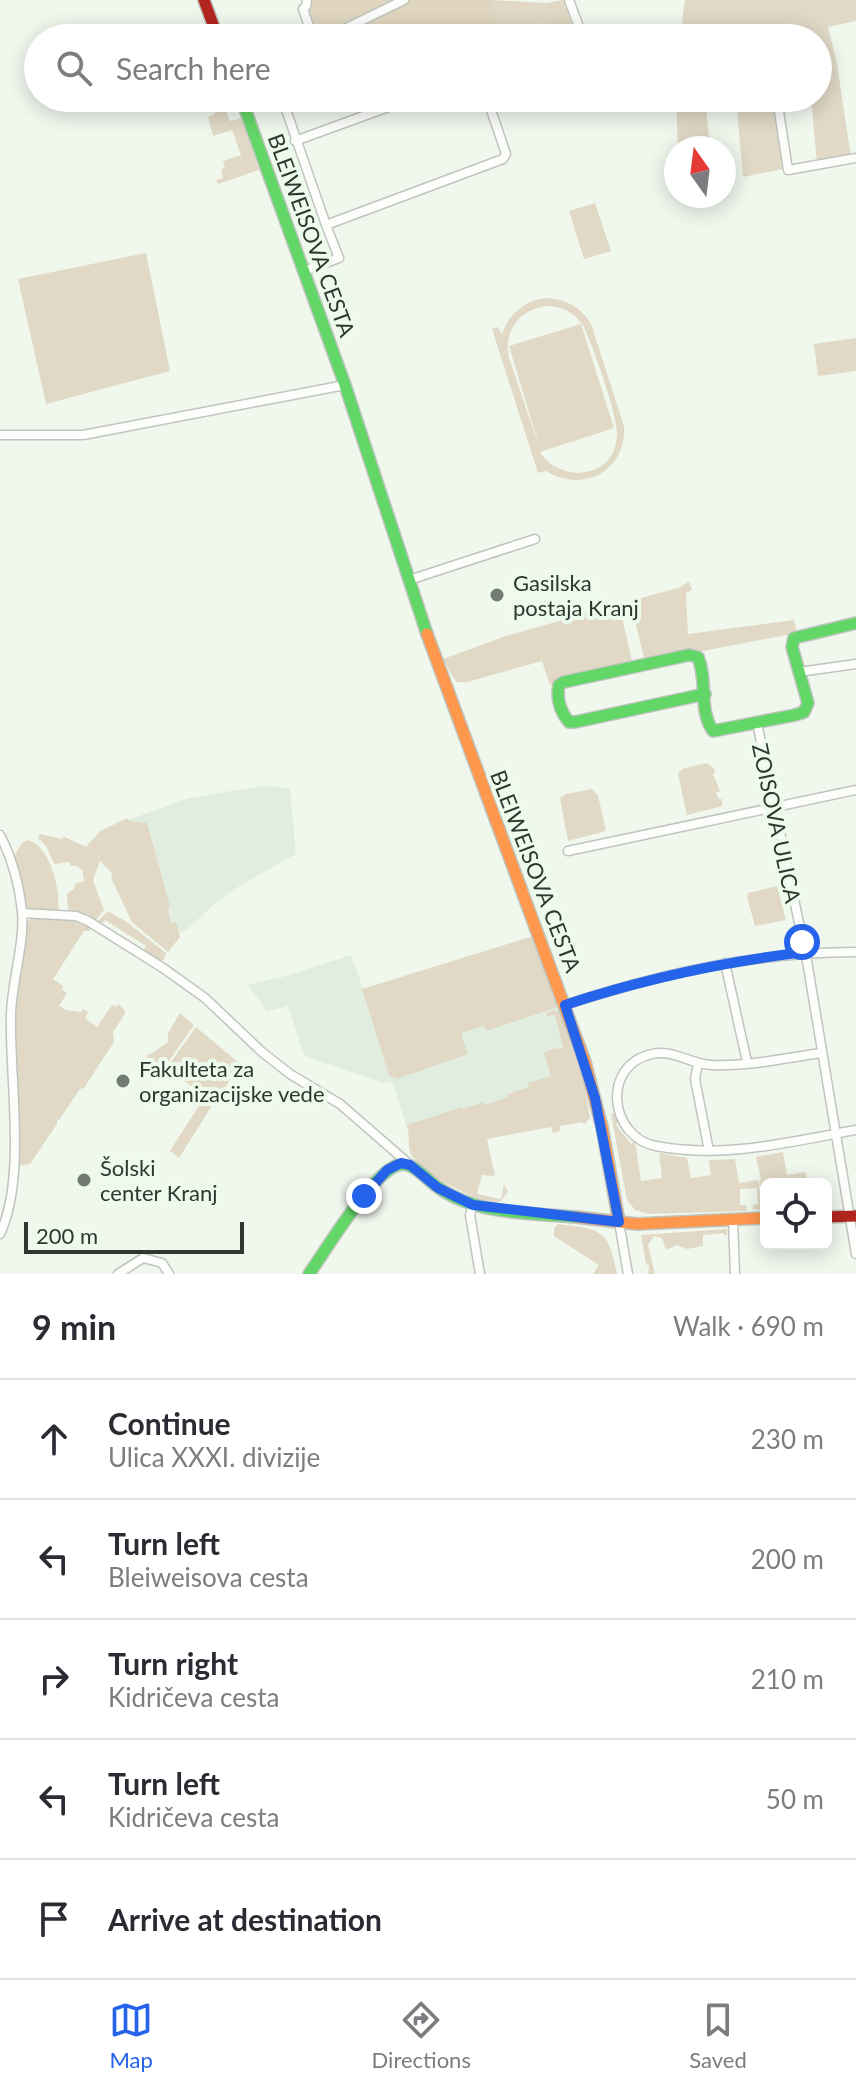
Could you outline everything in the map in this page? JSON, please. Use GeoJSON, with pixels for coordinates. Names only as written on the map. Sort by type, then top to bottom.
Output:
{"type":"FeatureCollection","features":[{"type":"Feature","properties":{"kind":"main road"},"geometry":{"type":"LineString","coordinates":[[204,0],[213,24]]}},
{"type":"Feature","properties":{"kind":"main road","name":"BLEIWEISOVA CESTA"},"geometry":{"type":"LineString","coordinates":[[246,112],[345,385],[456,716],[565,1005],[595,1098],[619,1222]]}},
{"type":"Feature","properties":{"kind":"main road"},"geometry":{"type":"LineString","coordinates":[[705,694],[569,722],[563,716],[557,693],[559,685],[564,682],[689,655],[698,657],[702,664],[705,694],[708,725],[713,731],[798,714],[808,708],[792,647],[794,638],[856,623]]}},
{"type":"Feature","properties":{"kind":"main road"},"geometry":{"type":"LineString","coordinates":[[309,1274],[337,1231],[393,1165],[410,1165],[438,1188],[473,1205],[637,1224],[760,1218]]}},
{"type":"Feature","properties":{"kind":"main road"},"geometry":{"type":"LineString","coordinates":[[832,1217],[852,1216]]}},
{"type":"Feature","properties":{"kind":"street"},"geometry":{"type":"LineString","coordinates":[[307,0],[303,9],[308,24]]}},
{"type":"Feature","properties":{"kind":"street"},"geometry":{"type":"LineString","coordinates":[[355,24],[404,0]]}},
{"type":"Feature","properties":{"kind":"street"},"geometry":{"type":"LineString","coordinates":[[569,0],[578,24]]}},
{"type":"Feature","properties":{"kind":"street"},"geometry":{"type":"LineString","coordinates":[[286,112],[339,258],[304,271]]}},
{"type":"Feature","properties":{"kind":"street"},"geometry":{"type":"LineString","coordinates":[[295,141],[375,112]]}},
{"type":"Feature","properties":{"kind":"street"},"geometry":{"type":"LineString","coordinates":[[326,225],[503,159],[506,154],[492,112]]}},
{"type":"Feature","properties":{"kind":"street"},"geometry":{"type":"LineString","coordinates":[[779,112],[788,170],[856,158]]}},
{"type":"Feature","properties":{"kind":"street"},"geometry":{"type":"LineString","coordinates":[[0,435],[83,435],[345,385]]}},
{"type":"Feature","properties":{"kind":"street"},"geometry":{"type":"LineString","coordinates":[[409,580],[535,539]]}},
{"type":"Feature","properties":{"kind":"street"},"geometry":{"type":"LineString","coordinates":[[799,672],[856,664]]}},
{"type":"Feature","properties":{"kind":"street","name":"ZOISOVA ULICA"},"geometry":{"type":"LineString","coordinates":[[757,723],[805,952],[856,1254]]}},
{"type":"Feature","properties":{"kind":"street"},"geometry":{"type":"LineString","coordinates":[[568,851],[856,790]]}},
{"type":"Feature","properties":{"kind":"street"},"geometry":{"type":"LineString","coordinates":[[0,835],[10,854],[22,913],[11,1016],[12,1173],[6,1217],[0,1234]]}},
{"type":"Feature","properties":{"kind":"street"},"geometry":{"type":"LineString","coordinates":[[22,913],[76,916],[163,968],[205,998],[272,1060],[340,1104],[410,1165]]}},
{"type":"Feature","properties":{"kind":"street"},"geometry":{"type":"LineString","coordinates":[[565,1005],[619,988],[725,963],[805,952],[856,952]]}},
{"type":"Feature","properties":{"kind":"street"},"geometry":{"type":"LineString","coordinates":[[725,963],[747,1062]]}},
{"type":"Feature","properties":{"kind":"street"},"geometry":{"type":"LineString","coordinates":[[821,1053],[723,1065],[698,1063],[670,1053],[653,1054],[641,1058],[626,1070],[615,1096],[619,1117],[646,1143],[709,1151],[760,1149],[856,1130]]}},
{"type":"Feature","properties":{"kind":"street"},"geometry":{"type":"LineString","coordinates":[[698,1063],[695,1079],[709,1151]]}},
{"type":"Feature","properties":{"kind":"street"},"geometry":{"type":"LineString","coordinates":[[473,1205],[470,1215],[480,1274]]}},
{"type":"Feature","properties":{"kind":"street"},"geometry":{"type":"LineString","coordinates":[[733,1219],[735,1274]]}},
{"type":"Feature","properties":{"kind":"street","name":"BLEIWEISOVA CESTA"},"geometry":{"type":"LineString","coordinates":[[619,1222],[628,1274]]}},
{"type":"Feature","properties":{"kind":"street"},"geometry":{"type":"LineString","coordinates":[[118,1274],[143,1258],[162,1263],[169,1274]]}},
{"type":"Feature","properties":{"kind":"shaded area"},"geometry":{"type":"Polygon","coordinates":[[[308,0],[398,0],[342,24],[312,24],[308,0]]]}},
{"type":"Feature","properties":{"kind":"shaded area"},"geometry":{"type":"Polygon","coordinates":[[[410,0],[492,0],[489,13],[506,24],[362,24],[410,0]]]}},
{"type":"Feature","properties":{"kind":"shaded area"},"geometry":{"type":"Polygon","coordinates":[[[492,0],[547,3],[563,0],[568,14],[539,24],[506,24],[488,13],[492,0]]]}},
{"type":"Feature","properties":{"kind":"shaded area"},"geometry":{"type":"Polygon","coordinates":[[[685,0],[856,0],[856,21],[832,26],[682,24],[685,0]]]}},
{"type":"Feature","properties":{"kind":"shaded area"},"geometry":{"type":"Polygon","coordinates":[[[568,14],[572,24],[539,24],[568,14]]]}},
{"type":"Feature","properties":{"kind":"shaded area"},"geometry":{"type":"Polygon","coordinates":[[[832,43],[851,158],[817,164],[812,112],[832,112],[832,43]]]}},
{"type":"Feature","properties":{"kind":"shaded area"},"geometry":{"type":"Polygon","coordinates":[[[226,112],[230,121],[242,118],[259,170],[218,184],[216,180],[223,178],[223,161],[241,155],[232,130],[213,136],[208,117],[226,112]]]}},
{"type":"Feature","properties":{"kind":"shaded area"},"geometry":{"type":"Polygon","coordinates":[[[677,112],[706,112],[709,136],[678,136],[677,112]]]}},
{"type":"Feature","properties":{"kind":"shaded area"},"geometry":{"type":"Polygon","coordinates":[[[737,112],[776,112],[783,169],[743,177],[737,112]]]}},
{"type":"Feature","properties":{"kind":"shaded area"},"geometry":{"type":"Polygon","coordinates":[[[595,203],[611,251],[584,259],[569,211],[595,203]]]}},
{"type":"Feature","properties":{"kind":"shaded area"},"geometry":{"type":"Polygon","coordinates":[[[146,253],[170,371],[46,404],[18,279],[146,253]]]}},
{"type":"Feature","properties":{"kind":"shaded area"},"geometry":{"type":"Polygon","coordinates":[[[545,298],[566,302],[578,309],[591,324],[624,426],[618,455],[600,474],[588,479],[560,478],[546,471],[538,473],[492,329],[498,327],[502,334],[518,310],[530,302],[545,298]],[[546,306],[528,312],[515,324],[508,339],[509,358],[540,449],[509,346],[581,324],[614,428],[540,452],[549,463],[561,469],[586,472],[608,460],[614,449],[617,435],[614,413],[584,327],[577,318],[568,311],[546,306]]]}},
{"type":"Feature","properties":{"kind":"shaded area"},"geometry":{"type":"Polygon","coordinates":[[[856,338],[856,371],[818,376],[814,344],[856,338]]]}},
{"type":"Feature","properties":{"kind":"shaded area"},"geometry":{"type":"Polygon","coordinates":[[[689,581],[692,590],[686,593],[688,634],[794,620],[797,633],[645,662],[630,601],[681,587],[689,581]]]}},
{"type":"Feature","properties":{"kind":"shaded area"},"geometry":{"type":"Polygon","coordinates":[[[619,604],[633,665],[550,685],[542,661],[467,682],[456,682],[443,659],[506,636],[619,604]]]}},
{"type":"Feature","properties":{"kind":"shaded area"},"geometry":{"type":"Polygon","coordinates":[[[706,763],[714,768],[713,774],[720,791],[716,793],[722,799],[722,806],[687,815],[678,774],[682,769],[706,763]]]}},
{"type":"Feature","properties":{"kind":"shaded area"},"geometry":{"type":"Polygon","coordinates":[[[261,786],[290,788],[296,854],[241,885],[212,906],[186,931],[166,937],[108,827],[189,798],[261,786]]]}},
{"type":"Feature","properties":{"kind":"shaded area"},"geometry":{"type":"Polygon","coordinates":[[[592,789],[598,795],[606,831],[568,841],[560,798],[592,789]]]}},
{"type":"Feature","properties":{"kind":"shaded area"},"geometry":{"type":"Polygon","coordinates":[[[127,818],[129,821],[147,823],[170,906],[171,923],[176,922],[180,937],[168,952],[132,922],[111,878],[112,873],[100,861],[93,880],[104,910],[96,920],[68,910],[67,894],[75,884],[84,881],[82,870],[70,866],[70,862],[54,864],[46,846],[38,838],[40,834],[62,839],[63,836],[86,847],[99,832],[127,818]]]}},
{"type":"Feature","properties":{"kind":"shaded area"},"geometry":{"type":"Polygon","coordinates":[[[28,840],[36,844],[48,859],[56,881],[58,910],[29,909],[25,905],[14,856],[22,843],[28,840]]]}},
{"type":"Feature","properties":{"kind":"shaded area"},"geometry":{"type":"Polygon","coordinates":[[[777,886],[786,920],[755,926],[748,893],[777,886]]]}},
{"type":"Feature","properties":{"kind":"shaded area"},"geometry":{"type":"Polygon","coordinates":[[[108,911],[166,953],[164,960],[158,961],[143,951],[146,946],[105,920],[101,924],[98,921],[108,911]]]}},
{"type":"Feature","properties":{"kind":"shaded area"},"geometry":{"type":"Polygon","coordinates":[[[31,918],[70,920],[90,927],[90,931],[84,931],[53,979],[67,993],[59,1006],[81,1012],[83,1009],[88,1012],[85,1018],[97,1027],[112,1005],[116,1007],[118,1004],[125,1014],[113,1032],[114,1042],[84,1088],[57,1119],[57,1124],[30,1164],[18,1166],[15,1011],[26,924],[31,918]]]}},
{"type":"Feature","properties":{"kind":"shaded area"},"geometry":{"type":"Polygon","coordinates":[[[533,936],[558,1007],[486,1031],[484,1026],[461,1033],[468,1054],[397,1079],[389,1075],[362,989],[533,936]]]}},
{"type":"Feature","properties":{"kind":"shaded area"},"geometry":{"type":"Polygon","coordinates":[[[531,937],[581,1067],[438,1143],[439,1182],[410,1153],[409,1134],[392,1081],[384,1083],[304,1056],[288,1006],[267,1012],[248,985],[351,955],[364,991],[531,937]]]}},
{"type":"Feature","properties":{"kind":"shaded area"},"geometry":{"type":"Polygon","coordinates":[[[554,1010],[562,1013],[581,1067],[590,1118],[584,1125],[583,1122],[560,1126],[560,1131],[553,1133],[551,1127],[487,1139],[495,1176],[482,1175],[477,1194],[501,1199],[504,1184],[508,1192],[500,1202],[466,1193],[419,1164],[410,1153],[407,1125],[462,1107],[484,1102],[485,1105],[529,1087],[528,1083],[551,1076],[544,1053],[563,1048],[555,1015],[547,1016],[546,1013],[554,1010]]]}},
{"type":"Feature","properties":{"kind":"shaded area"},"geometry":{"type":"Polygon","coordinates":[[[180,1013],[194,1025],[164,1068],[146,1056],[168,1042],[168,1033],[180,1013]]]}},
{"type":"Feature","properties":{"kind":"shaded area"},"geometry":{"type":"Polygon","coordinates":[[[196,1027],[240,1064],[216,1102],[166,1069],[196,1027]]]}},
{"type":"Feature","properties":{"kind":"shaded area"},"geometry":{"type":"Polygon","coordinates":[[[204,1098],[213,1104],[179,1158],[170,1151],[204,1098]]]}},
{"type":"Feature","properties":{"kind":"shaded area"},"geometry":{"type":"Polygon","coordinates":[[[615,1113],[619,1120],[616,1125],[631,1144],[635,1141],[641,1181],[662,1178],[659,1153],[687,1158],[691,1178],[711,1175],[709,1160],[735,1159],[739,1183],[758,1180],[759,1184],[760,1182],[760,1210],[753,1209],[753,1205],[758,1204],[757,1188],[740,1189],[740,1205],[746,1205],[747,1211],[649,1214],[635,1210],[627,1200],[611,1114],[615,1113]]]}},
{"type":"Feature","properties":{"kind":"shaded area"},"geometry":{"type":"Polygon","coordinates":[[[783,1152],[787,1175],[805,1172],[806,1178],[761,1178],[756,1157],[783,1152]]]}},
{"type":"Feature","properties":{"kind":"shaded area"},"geometry":{"type":"Polygon","coordinates":[[[558,1224],[601,1234],[610,1248],[617,1274],[593,1274],[599,1265],[554,1236],[554,1228],[558,1224]]]}},
{"type":"Feature","properties":{"kind":"shaded area"},"geometry":{"type":"Polygon","coordinates":[[[727,1229],[727,1236],[723,1233],[703,1235],[703,1246],[687,1249],[677,1245],[666,1250],[662,1238],[654,1236],[648,1245],[655,1274],[648,1274],[641,1235],[727,1229]]]}},
{"type":"Feature","properties":{"kind":"traffic: fast"},"geometry":{"type":"LineString","coordinates":[[246,112],[345,385],[427,634]]}},
{"type":"Feature","properties":{"kind":"traffic: fast"},"geometry":{"type":"LineString","coordinates":[[705,694],[575,722],[569,722],[566,718],[558,695],[559,685],[564,682],[689,655],[698,657],[701,666],[702,676],[703,685],[704,695],[704,704],[713,731],[795,715],[804,712],[808,703],[792,647],[794,638],[856,623]]}},
{"type":"Feature","properties":{"kind":"traffic: fast"},"geometry":{"type":"LineString","coordinates":[[309,1274],[363,1197],[387,1171],[398,1165],[414,1168],[454,1197],[487,1208],[576,1217]]}},
{"type":"Feature","properties":{"kind":"traffic: slow"},"geometry":{"type":"LineString","coordinates":[[427,634],[585,1062],[602,1127],[619,1222]]}},
{"type":"Feature","properties":{"kind":"traffic: slow"},"geometry":{"type":"LineString","coordinates":[[576,1217],[637,1224],[760,1218]]}},
{"type":"Feature","properties":{"kind":"traffic: jam"},"geometry":{"type":"LineString","coordinates":[[204,0],[213,24]]}},
{"type":"Feature","properties":{"kind":"traffic: jam"},"geometry":{"type":"LineString","coordinates":[[832,1217],[856,1216]]}},
{"type":"Feature","properties":{"kind":"place","name":"Gasilska postaja Kranj"},"geometry":{"type":"Point","coordinates":[497,595]}},
{"type":"Feature","properties":{"kind":"place","name":"Fakulteta za organizacijske vede"},"geometry":{"type":"Point","coordinates":[123,1081]}},
{"type":"Feature","properties":{"kind":"place","name":"Šolski center Kranj"},"geometry":{"type":"Point","coordinates":[84,1180]}},
{"type":"Feature","properties":{"kind":"route"},"geometry":{"type":"LineString","coordinates":[[364,1196],[387,1170],[401,1163],[410,1165],[453,1197],[473,1205],[619,1222],[595,1098],[565,1005],[704,967],[805,952],[802,942]]}}]}
